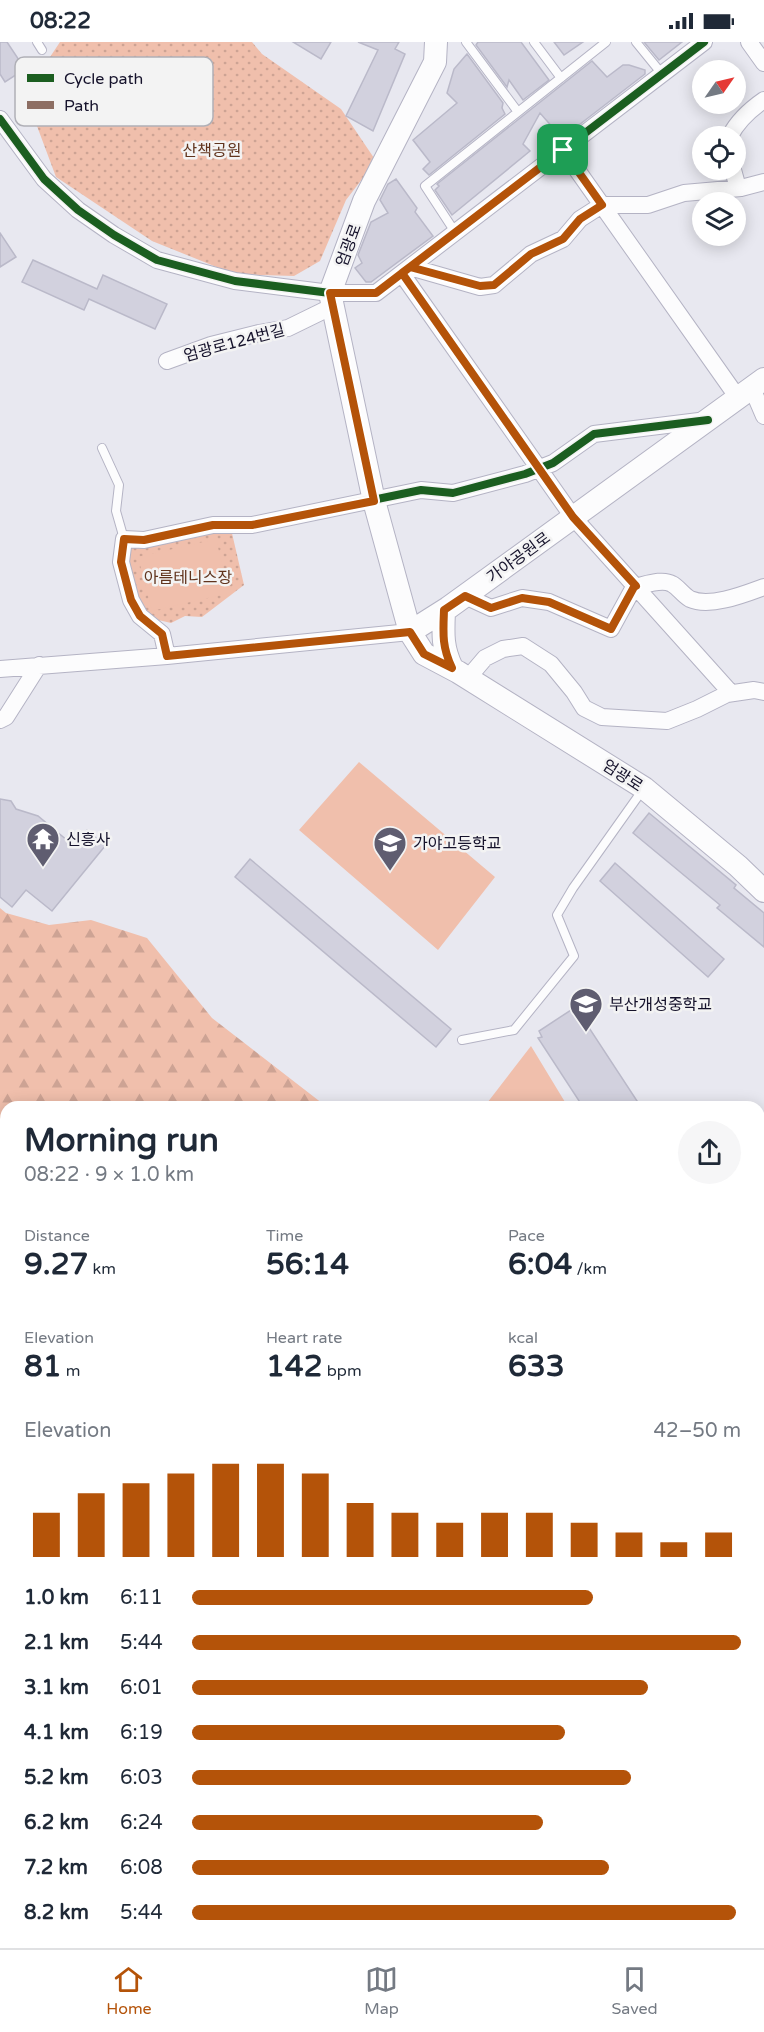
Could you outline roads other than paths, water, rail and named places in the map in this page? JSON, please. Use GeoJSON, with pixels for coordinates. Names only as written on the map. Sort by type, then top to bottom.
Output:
{"type":"FeatureCollection","features":[{"type":"Feature","properties":{"kind":"main road","name":"엄광로"},"geometry":{"type":"LineString","coordinates":[[436,42],[435,62],[364,201],[331,300],[374,501],[410,632],[424,654],[460,673],[644,788],[738,866],[764,891]]}},
{"type":"Feature","properties":{"kind":"main road","name":"가야공원로"},"geometry":{"type":"LineString","coordinates":[[410,632],[465,596],[751,388]]}},
{"type":"Feature","properties":{"kind":"main road"},"geometry":{"type":"LineString","coordinates":[[444,610],[444,651],[460,673]]}},
{"type":"Feature","properties":{"kind":"street"},"geometry":{"type":"LineString","coordinates":[[0,119],[44,179],[78,210],[114,235],[157,260],[235,281],[331,300],[376,293],[704,42]]}},
{"type":"Feature","properties":{"kind":"street"},"geometry":{"type":"LineString","coordinates":[[749,42],[764,63]]}},
{"type":"Feature","properties":{"kind":"street"},"geometry":{"type":"LineString","coordinates":[[737,126],[755,106],[764,100]]}},
{"type":"Feature","properties":{"kind":"street"},"geometry":{"type":"LineString","coordinates":[[563,150],[602,205],[751,388],[764,416]]}},
{"type":"Feature","properties":{"kind":"street"},"geometry":{"type":"LineString","coordinates":[[736,180],[738,188]]}},
{"type":"Feature","properties":{"kind":"street"},"geometry":{"type":"LineString","coordinates":[[406,270],[480,286],[494,285],[531,254],[563,239],[580,219],[602,205],[648,205],[684,193],[738,188],[764,182]]}},
{"type":"Feature","properties":{"kind":"street"},"geometry":{"type":"LineString","coordinates":[[406,270],[573,517],[731,693]]}},
{"type":"Feature","properties":{"kind":"street","name":"엄광로124번길"},"geometry":{"type":"LineString","coordinates":[[167,361],[211,345],[288,328],[331,300]]}},
{"type":"Feature","properties":{"kind":"street"},"geometry":{"type":"LineString","coordinates":[[167,656],[162,634],[140,616],[131,600],[121,562],[124,539],[144,540],[213,525],[252,525],[421,490],[453,493],[553,463],[594,434],[708,420]]}},
{"type":"Feature","properties":{"kind":"street"},"geometry":{"type":"LineString","coordinates":[[465,596],[491,608],[522,598],[549,602],[611,629],[636,586],[670,582],[690,599],[710,602],[741,596],[764,587]]}},
{"type":"Feature","properties":{"kind":"street","name":"가야공원로"},"geometry":{"type":"LineString","coordinates":[[0,669],[167,656],[410,632]]}},
{"type":"Feature","properties":{"kind":"street"},"geometry":{"type":"LineString","coordinates":[[460,673],[484,658],[503,650],[523,646],[551,664],[585,708],[602,717],[667,720],[731,693],[754,690],[764,692]]}},
{"type":"Feature","properties":{"kind":"street"},"geometry":{"type":"LineString","coordinates":[[0,720],[6,717],[39,665]]}},
{"type":"Feature","properties":{"kind":"lane"},"geometry":{"type":"LineString","coordinates":[[36,42],[42,50]]}},
{"type":"Feature","properties":{"kind":"lane"},"geometry":{"type":"LineString","coordinates":[[466,42],[518,112]]}},
{"type":"Feature","properties":{"kind":"lane"},"geometry":{"type":"LineString","coordinates":[[534,42],[561,78]]}},
{"type":"Feature","properties":{"kind":"lane"},"geometry":{"type":"LineString","coordinates":[[455,232],[425,186],[606,42]]}},
{"type":"Feature","properties":{"kind":"lane"},"geometry":{"type":"LineString","coordinates":[[636,42],[662,74]]}},
{"type":"Feature","properties":{"kind":"lane"},"geometry":{"type":"LineString","coordinates":[[102,448],[119,485],[116,511],[124,539]]}},
{"type":"Feature","properties":{"kind":"lane"},"geometry":{"type":"LineString","coordinates":[[462,1040],[514,1030],[574,956],[557,915],[573,888],[644,788]]}},
{"type":"Feature","properties":{"kind":"place","name":"신흥사"},"geometry":{"type":"Point","coordinates":[43,868]}},
{"type":"Feature","properties":{"kind":"place","name":"가야고등학교"},"geometry":{"type":"Point","coordinates":[390,872]}},
{"type":"Feature","properties":{"kind":"place","name":"부산개성중학교"},"geometry":{"type":"Point","coordinates":[586,1033]}},
{"type":"Feature","properties":{"kind":"park label","name":"산책공원"},"geometry":{"type":"Point","coordinates":[212,150]}},
{"type":"Feature","properties":{"kind":"park label","name":"아름테니스장"},"geometry":{"type":"Point","coordinates":[188,577]}}]}
